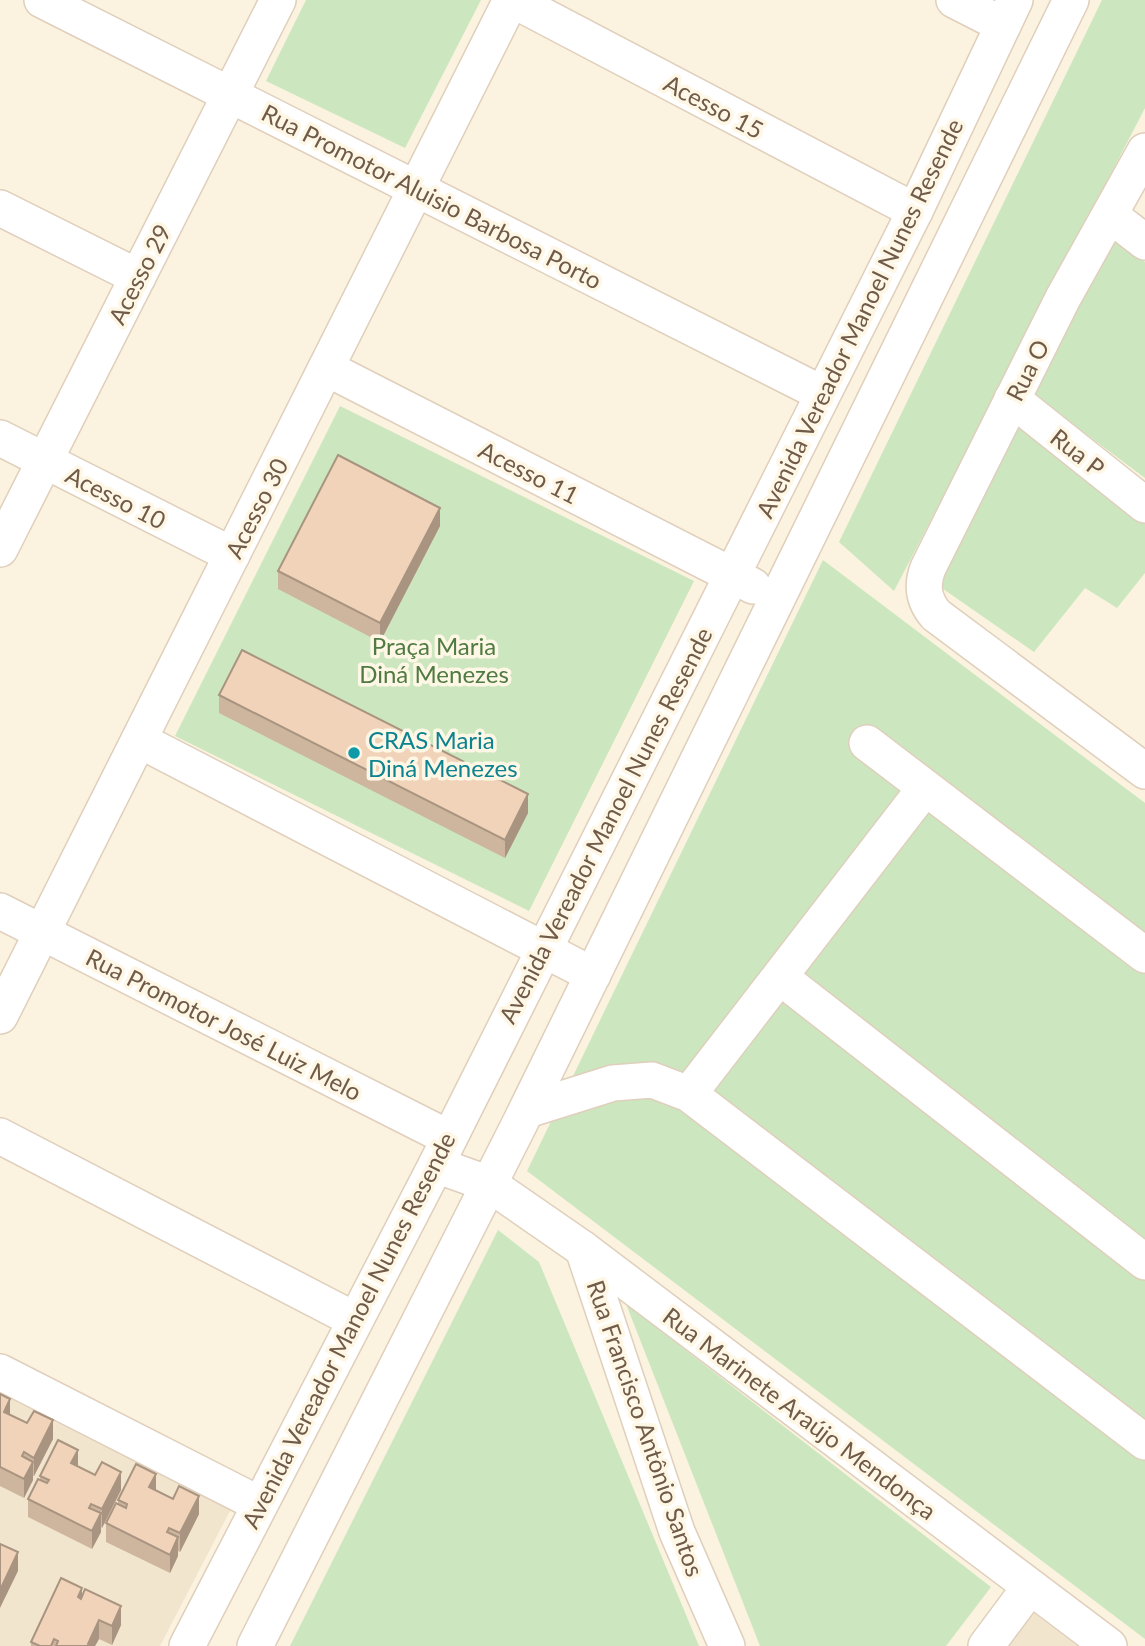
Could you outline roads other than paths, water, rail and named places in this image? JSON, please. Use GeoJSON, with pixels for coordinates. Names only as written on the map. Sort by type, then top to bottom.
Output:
{"type":"FeatureCollection","features":[{"type":"Feature","properties":{"kind":"street","name":"Rua Promotor Aluisio Barbosa Porto"},"geometry":{"type":"LineString","coordinates":[[42,0],[821,393]]}},
{"type":"Feature","properties":{"kind":"street","name":"Acesso 29"},"geometry":{"type":"LineString","coordinates":[[0,549],[278,0]]}},
{"type":"Feature","properties":{"kind":"street","name":"Acesso 30"},"geometry":{"type":"LineString","coordinates":[[0,1016],[512,0]]}},
{"type":"Feature","properties":{"kind":"street","name":"Acesso 15"},"geometry":{"type":"LineString","coordinates":[[512,0],[915,211]]}},
{"type":"Feature","properties":{"kind":"street"},"geometry":{"type":"LineString","coordinates":[[954,0],[1009,12]]}},
{"type":"Feature","properties":{"kind":"street","name":"Avenida Vereador Manoel Nunes Resende"},"geometry":{"type":"LineString","coordinates":[[255,1646],[527,1110],[1071,0]]}},
{"type":"Feature","properties":{"kind":"street","name":"Avenida Vereador Manoel Nunes Resende"},"geometry":{"type":"LineString","coordinates":[[187,1646],[732,575],[821,393],[915,211],[1009,12]]}},
{"type":"Feature","properties":{"kind":"street","name":"Rua O"},"geometry":{"type":"LineString","coordinates":[[1145,150],[1063,298],[928,568],[924,595],[936,615],[1145,771]]}},
{"type":"Feature","properties":{"kind":"street"},"geometry":{"type":"LineString","coordinates":[[0,208],[138,277]]}},
{"type":"Feature","properties":{"kind":"street"},"geometry":{"type":"LineString","coordinates":[[1111,215],[1145,242]]}},
{"type":"Feature","properties":{"kind":"street","name":"Acesso 11"},"geometry":{"type":"LineString","coordinates":[[326,368],[778,598]]}},
{"type":"Feature","properties":{"kind":"street","name":"Rua P"},"geometry":{"type":"LineString","coordinates":[[1012,399],[1145,505]]}},
{"type":"Feature","properties":{"kind":"street","name":"Acesso 10"},"geometry":{"type":"LineString","coordinates":[[0,438],[232,555]]}},
{"type":"Feature","properties":{"kind":"street"},"geometry":{"type":"LineString","coordinates":[[139,740],[593,975]]}},
{"type":"Feature","properties":{"kind":"street"},"geometry":{"type":"LineString","coordinates":[[867,743],[1145,955]]}},
{"type":"Feature","properties":{"kind":"street"},"geometry":{"type":"LineString","coordinates":[[689,1094],[925,788]]}},
{"type":"Feature","properties":{"kind":"street","name":"Rua Promotor José Luiz Melo"},"geometry":{"type":"LineString","coordinates":[[0,911],[441,1151],[489,1184]]}},
{"type":"Feature","properties":{"kind":"street"},"geometry":{"type":"LineString","coordinates":[[780,977],[1145,1262]]}},
{"type":"Feature","properties":{"kind":"street"},"geometry":{"type":"LineString","coordinates":[[527,1110],[613,1083],[652,1080],[689,1094],[1145,1442]]}},
{"type":"Feature","properties":{"kind":"street"},"geometry":{"type":"LineString","coordinates":[[0,1136],[355,1320]]}},
{"type":"Feature","properties":{"kind":"street","name":"Rua Marinete Araújo Mendonça"},"geometry":{"type":"LineString","coordinates":[[489,1184],[583,1249],[1109,1646]]}},
{"type":"Feature","properties":{"kind":"street","name":"Rua Francisco Antônio Santos"},"geometry":{"type":"LineString","coordinates":[[583,1249],[677,1532],[727,1646]]}},
{"type":"Feature","properties":{"kind":"street"},"geometry":{"type":"LineString","coordinates":[[0,1372],[259,1504]]}},
{"type":"Feature","properties":{"kind":"street"},"geometry":{"type":"LineString","coordinates":[[986,1646],[1030,1587]]}},
{"type":"Feature","properties":{"kind":"place","name":"CRAS Maria Diná Menezes"},"geometry":{"type":"Point","coordinates":[354,753]}},
{"type":"Feature","properties":{"kind":"park label","name":"Praça Maria Diná Menezes"},"geometry":{"type":"Point","coordinates":[434,659]}}]}
